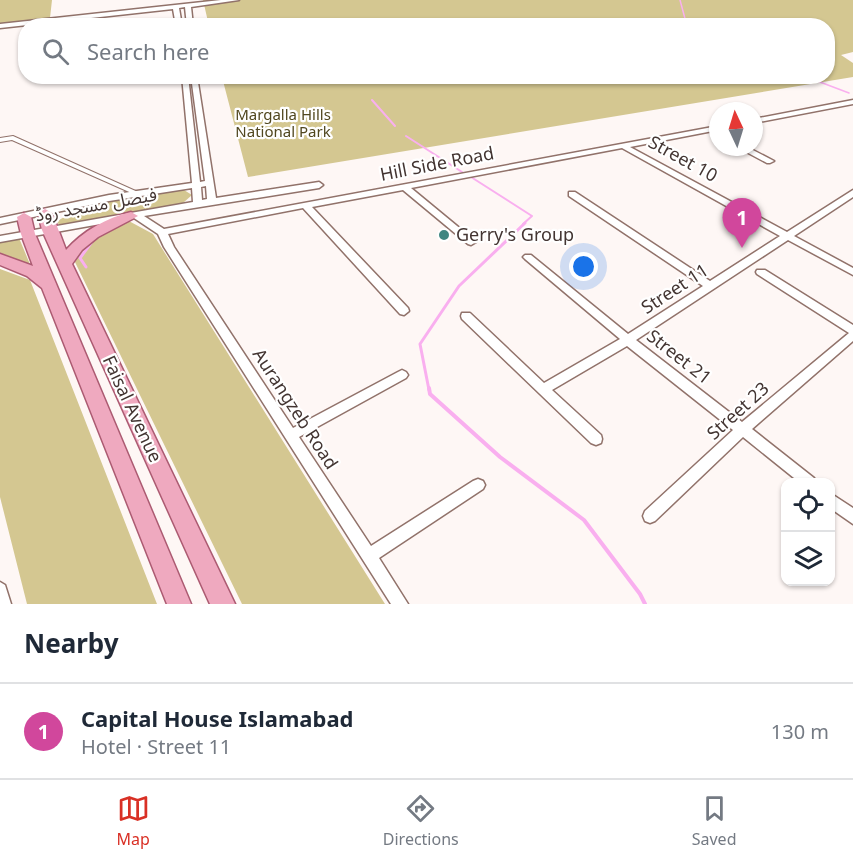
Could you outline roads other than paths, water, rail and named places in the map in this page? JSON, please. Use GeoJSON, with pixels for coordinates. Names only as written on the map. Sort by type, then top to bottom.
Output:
{"type":"FeatureCollection","features":[{"type":"Feature","properties":{"kind":"main road"},"geometry":{"type":"LineString","coordinates":[[64,264],[71,252],[94,232],[133,216]]}},
{"type":"Feature","properties":{"kind":"main road","name":"Faisal Avenue"},"geometry":{"type":"LineString","coordinates":[[47,222],[64,264],[223,604]]}},
{"type":"Feature","properties":{"kind":"main road","name":"Faisal Avenue"},"geometry":{"type":"LineString","coordinates":[[26,226],[179,604]]}},
{"type":"Feature","properties":{"kind":"main road"},"geometry":{"type":"LineString","coordinates":[[0,259],[33,272],[48,285]]}},
{"type":"Feature","properties":{"kind":"street"},"geometry":{"type":"LineString","coordinates":[[75,18],[236,0]]}},
{"type":"Feature","properties":{"kind":"street"},"geometry":{"type":"LineString","coordinates":[[188,5],[189,18]]}},
{"type":"Feature","properties":{"kind":"street"},"geometry":{"type":"LineString","coordinates":[[177,7],[178,18]]}},
{"type":"Feature","properties":{"kind":"street"},"geometry":{"type":"LineString","coordinates":[[0,26],[18,24]]}},
{"type":"Feature","properties":{"kind":"street"},"geometry":{"type":"LineString","coordinates":[[186,84],[198,204]]}},
{"type":"Feature","properties":{"kind":"street"},"geometry":{"type":"LineString","coordinates":[[195,84],[212,201]]}},
{"type":"Feature","properties":{"kind":"street"},"geometry":{"type":"LineString","coordinates":[[763,119],[853,102]]}},
{"type":"Feature","properties":{"kind":"street","name":"Hill Side Road"},"geometry":{"type":"LineString","coordinates":[[162,232],[707,130]]}},
{"type":"Feature","properties":{"kind":"street"},"geometry":{"type":"LineString","coordinates":[[0,140],[13,138],[138,194]]}},
{"type":"Feature","properties":{"kind":"street","name":"Street 10"},"geometry":{"type":"LineString","coordinates":[[623,146],[853,272]]}},
{"type":"Feature","properties":{"kind":"street"},"geometry":{"type":"LineString","coordinates":[[760,156],[770,161]]}},
{"type":"Feature","properties":{"kind":"street","name":"فیصل مسجد روڈ"},"geometry":{"type":"LineString","coordinates":[[0,239],[26,226],[47,222],[138,194],[210,183]]}},
{"type":"Feature","properties":{"kind":"street","name":"فیصل مسجد روڈ"},"geometry":{"type":"LineString","coordinates":[[0,220],[26,226],[47,222],[133,216],[212,201],[319,185]]}},
{"type":"Feature","properties":{"kind":"street"},"geometry":{"type":"LineString","coordinates":[[405,186],[471,242]]}},
{"type":"Feature","properties":{"kind":"street","name":"Street 11"},"geometry":{"type":"LineString","coordinates":[[544,389],[628,340],[853,193]]}},
{"type":"Feature","properties":{"kind":"street"},"geometry":{"type":"LineString","coordinates":[[572,194],[711,287]]}},
{"type":"Feature","properties":{"kind":"street"},"geometry":{"type":"LineString","coordinates":[[305,206],[404,311]]}},
{"type":"Feature","properties":{"kind":"street"},"geometry":{"type":"LineString","coordinates":[[133,216],[162,232]]}},
{"type":"Feature","properties":{"kind":"street","name":"Aurangzeb Road"},"geometry":{"type":"LineString","coordinates":[[162,232],[164,240],[400,604]]}},
{"type":"Feature","properties":{"kind":"street","name":"Street 21"},"geometry":{"type":"LineString","coordinates":[[528,257],[628,340],[803,478]]}},
{"type":"Feature","properties":{"kind":"street"},"geometry":{"type":"LineString","coordinates":[[760,272],[853,330]]}},
{"type":"Feature","properties":{"kind":"street"},"geometry":{"type":"LineString","coordinates":[[466,316],[596,440]]}},
{"type":"Feature","properties":{"kind":"street","name":"Street 23"},"geometry":{"type":"LineString","coordinates":[[650,516],[742,430],[853,335]]}},
{"type":"Feature","properties":{"kind":"street"},"geometry":{"type":"LineString","coordinates":[[291,435],[402,375]]}},
{"type":"Feature","properties":{"kind":"street"},"geometry":{"type":"LineString","coordinates":[[369,556],[478,485]]}},
{"type":"Feature","properties":{"kind":"street"},"geometry":{"type":"LineString","coordinates":[[835,502],[853,517]]}},
{"type":"Feature","properties":{"kind":"street"},"geometry":{"type":"LineString","coordinates":[[0,590],[3,604]]}},
{"type":"Feature","properties":{"kind":"waterway"},"geometry":{"type":"LineString","coordinates":[[680,0],[685,18]]}},
{"type":"Feature","properties":{"kind":"waterway"},"geometry":{"type":"LineString","coordinates":[[825,84],[849,93]]}},
{"type":"Feature","properties":{"kind":"waterway"},"geometry":{"type":"LineString","coordinates":[[372,100],[395,126]]}},
{"type":"Feature","properties":{"kind":"waterway"},"geometry":{"type":"LineString","coordinates":[[406,136],[462,172]]}},
{"type":"Feature","properties":{"kind":"waterway"},"geometry":{"type":"LineString","coordinates":[[471,177],[532,216],[523,224]]}},
{"type":"Feature","properties":{"kind":"waterway"},"geometry":{"type":"LineString","coordinates":[[429,390],[420,344],[459,286],[525,223]]}},
{"type":"Feature","properties":{"kind":"waterway"},"geometry":{"type":"LineString","coordinates":[[86,267],[80,258],[91,243]]}},
{"type":"Feature","properties":{"kind":"waterway"},"geometry":{"type":"LineString","coordinates":[[429,388],[430,394],[500,457],[584,520],[640,594],[645,604]]}},
{"type":"Feature","properties":{"kind":"place","name":"Gerry's Group"},"geometry":{"type":"Point","coordinates":[444,235]}},
{"type":"Feature","properties":{"kind":"place","name":"Capital House Islamabad"},"geometry":{"type":"Point","coordinates":[742,248]}},
{"type":"Feature","properties":{"kind":"park label","name":"Margalla Hills National Park"},"geometry":{"type":"Point","coordinates":[283,124]}}]}
